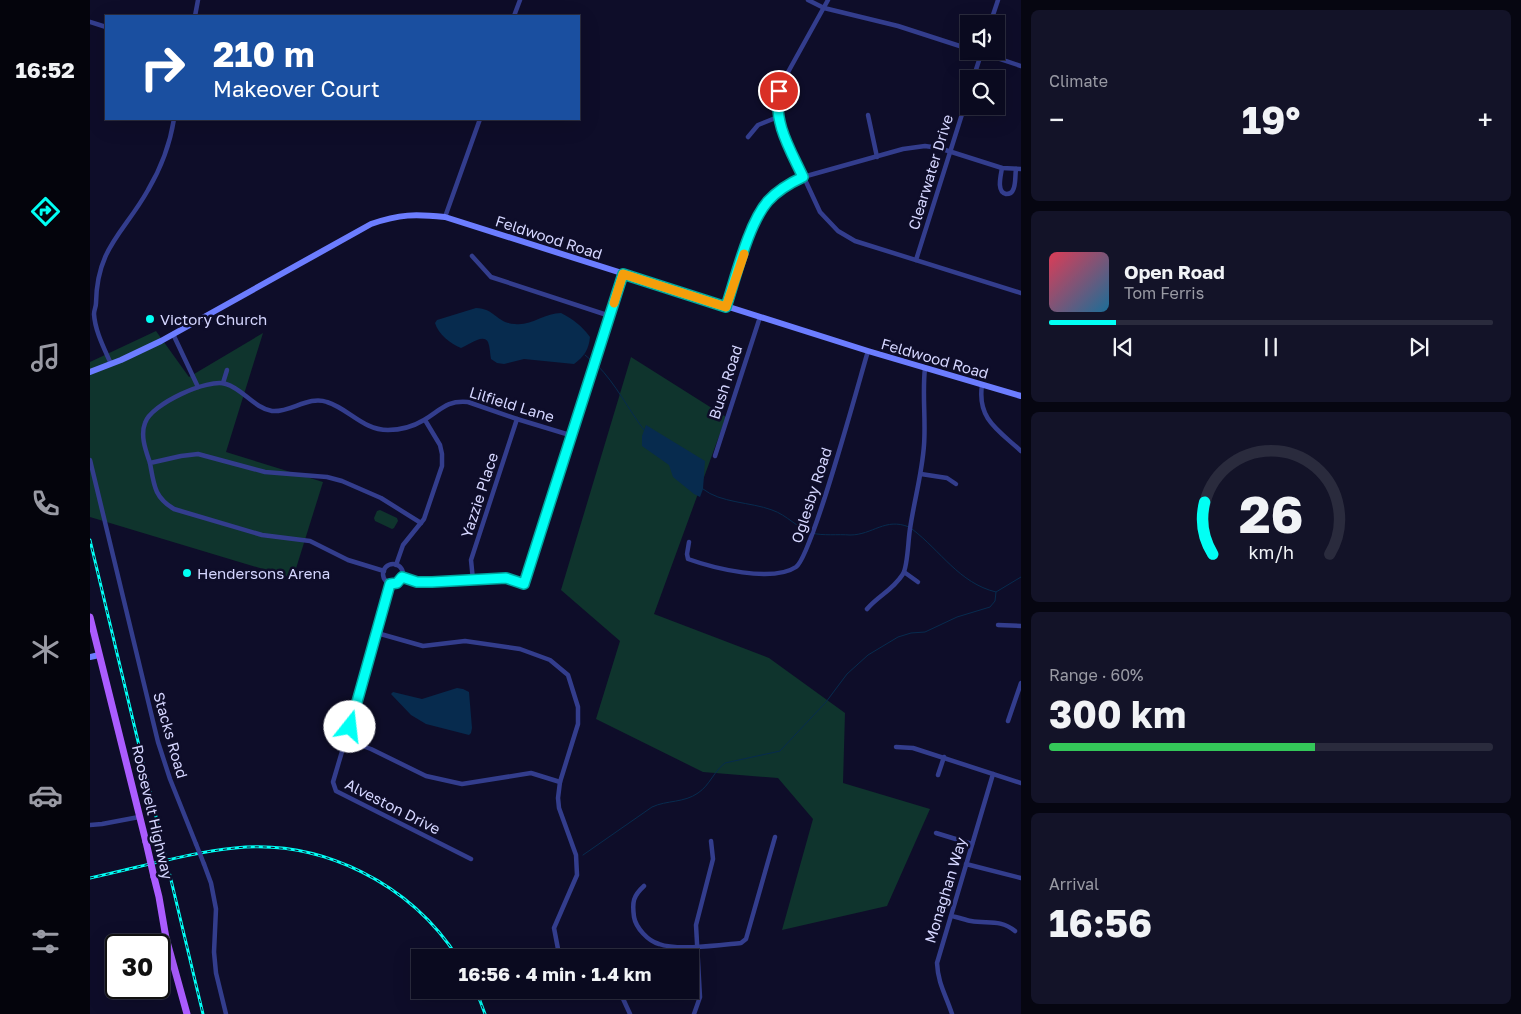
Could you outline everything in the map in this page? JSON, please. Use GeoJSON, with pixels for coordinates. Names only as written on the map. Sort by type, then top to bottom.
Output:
{"type":"FeatureCollection","features":[{"type":"Feature","properties":{"kind":"main road","name":"Roosevelt Highway"},"geometry":{"type":"LineString","coordinates":[[90,617],[146,842],[159,897],[166,938],[187,1014]]}},
{"type":"Feature","properties":{"kind":"street"},"geometry":{"type":"LineString","coordinates":[[195,15],[198,0]]}},
{"type":"Feature","properties":{"kind":"street"},"geometry":{"type":"LineString","coordinates":[[514,15],[520,0]]}},
{"type":"Feature","properties":{"kind":"street"},"geometry":{"type":"LineString","coordinates":[[808,0],[824,8],[898,26],[960,46]]}},
{"type":"Feature","properties":{"kind":"street"},"geometry":{"type":"LineString","coordinates":[[828,0],[782,83],[778,99],[778,116],[782,130],[820,212],[838,231],[855,241],[1021,293]]}},
{"type":"Feature","properties":{"kind":"street"},"geometry":{"type":"LineString","coordinates":[[993,15],[998,0]]}},
{"type":"Feature","properties":{"kind":"street"},"geometry":{"type":"LineString","coordinates":[[90,22],[105,27]]}},
{"type":"Feature","properties":{"kind":"street"},"geometry":{"type":"LineString","coordinates":[[1003,60],[1021,66]]}},
{"type":"Feature","properties":{"kind":"street"},"geometry":{"type":"LineString","coordinates":[[868,115],[877,157]]}},
{"type":"Feature","properties":{"kind":"street","name":"Clearwater Drive"},"geometry":{"type":"LineString","coordinates":[[916,260],[962,115]]}},
{"type":"Feature","properties":{"kind":"street"},"geometry":{"type":"LineString","coordinates":[[748,137],[758,126],[778,116]]}},
{"type":"Feature","properties":{"kind":"street"},"geometry":{"type":"LineString","coordinates":[[111,364],[96,323],[94,312],[97,284],[106,252],[115,236],[143,199],[158,173],[166,153],[174,120]]}},
{"type":"Feature","properties":{"kind":"street"},"geometry":{"type":"LineString","coordinates":[[445,217],[480,120]]}},
{"type":"Feature","properties":{"kind":"street"},"geometry":{"type":"LineString","coordinates":[[726,307],[752,230],[759,215],[777,192],[803,177],[903,149],[925,146],[939,148],[1002,168],[1018,169],[1014,189],[1006,194],[1000,188],[1002,168]]}},
{"type":"Feature","properties":{"kind":"street","name":"Feldwood Road"},"geometry":{"type":"LineString","coordinates":[[90,372],[173,334],[371,224],[408,214],[445,217],[726,307],[1021,396]]}},
{"type":"Feature","properties":{"kind":"street"},"geometry":{"type":"LineString","coordinates":[[472,256],[491,277],[610,316]]}},
{"type":"Feature","properties":{"kind":"street"},"geometry":{"type":"LineString","coordinates":[[402,577],[417,582],[506,578],[524,584],[573,436],[623,274]]}},
{"type":"Feature","properties":{"kind":"street","name":"Bush Road"},"geometry":{"type":"LineString","coordinates":[[715,456],[760,317]]}},
{"type":"Feature","properties":{"kind":"street"},"geometry":{"type":"LineString","coordinates":[[173,334],[198,386]]}},
{"type":"Feature","properties":{"kind":"street","name":"Oglesby Road"},"geometry":{"type":"LineString","coordinates":[[689,542],[686,554],[688,559],[727,570],[758,574],[790,570],[802,562],[810,544],[868,351]]}},
{"type":"Feature","properties":{"kind":"street"},"geometry":{"type":"LineString","coordinates":[[868,608],[873,602],[890,591],[904,572],[910,527],[921,474],[924,444],[925,409],[923,387],[925,368]]}},
{"type":"Feature","properties":{"kind":"street"},"geometry":{"type":"LineString","coordinates":[[227,370],[224,383],[198,386],[158,406],[147,417],[143,438],[156,491],[162,502],[174,509],[262,535],[310,542],[348,560],[384,571]]}},
{"type":"Feature","properties":{"kind":"street","name":"Lilfield Lane"},"geometry":{"type":"LineString","coordinates":[[224,383],[232,386],[268,410],[280,411],[323,400],[364,425],[382,430],[411,427],[425,420],[443,406],[460,401],[573,436]]}},
{"type":"Feature","properties":{"kind":"street"},"geometry":{"type":"LineString","coordinates":[[982,385],[981,396],[985,415],[1021,451]]}},
{"type":"Feature","properties":{"kind":"street","name":"Yazzie Place"},"geometry":{"type":"LineString","coordinates":[[474,580],[471,560],[517,419]]}},
{"type":"Feature","properties":{"kind":"street"},"geometry":{"type":"LineString","coordinates":[[396,565],[404,545],[424,519],[442,466],[440,445],[425,420]]}},
{"type":"Feature","properties":{"kind":"street"},"geometry":{"type":"LineString","coordinates":[[150,463],[198,454],[265,472],[342,481],[386,500],[421,523]]}},
{"type":"Feature","properties":{"kind":"street","name":"Stacks Road"},"geometry":{"type":"LineString","coordinates":[[90,460],[158,742],[170,779],[211,883],[216,909],[214,952],[216,973],[226,1014]]}},
{"type":"Feature","properties":{"kind":"street"},"geometry":{"type":"LineString","coordinates":[[921,474],[947,478],[956,484]]}},
{"type":"Feature","properties":{"kind":"street"},"geometry":{"type":"LineString","coordinates":[[390,565],[396,565],[402,571],[402,577],[397,583],[390,584],[384,579],[384,571],[390,565]]}},
{"type":"Feature","properties":{"kind":"street"},"geometry":{"type":"LineString","coordinates":[[904,572],[918,582]]}},
{"type":"Feature","properties":{"kind":"street","name":"Alveston Drive"},"geometry":{"type":"LineString","coordinates":[[390,584],[333,782],[336,791],[471,859]]}},
{"type":"Feature","properties":{"kind":"street"},"geometry":{"type":"LineString","coordinates":[[998,625],[1021,626]]}},
{"type":"Feature","properties":{"kind":"street"},"geometry":{"type":"LineString","coordinates":[[377,632],[423,646],[465,641],[520,649],[550,660],[568,675],[578,707],[578,724],[560,782],[558,798],[559,808],[576,855],[577,875],[554,928],[558,949]]}},
{"type":"Feature","properties":{"kind":"street"},"geometry":{"type":"LineString","coordinates":[[90,656],[99,654]]}},
{"type":"Feature","properties":{"kind":"street"},"geometry":{"type":"LineString","coordinates":[[1008,721],[1021,683]]}},
{"type":"Feature","properties":{"kind":"street"},"geometry":{"type":"LineString","coordinates":[[346,740],[371,749],[426,776],[462,784],[531,773],[560,782]]}},
{"type":"Feature","properties":{"kind":"street"},"geometry":{"type":"LineString","coordinates":[[896,747],[913,748],[1021,783]]}},
{"type":"Feature","properties":{"kind":"street"},"geometry":{"type":"LineString","coordinates":[[938,775],[944,757]]}},
{"type":"Feature","properties":{"kind":"street","name":"Monaghan Way"},"geometry":{"type":"LineString","coordinates":[[952,1014],[939,983],[937,963],[993,774]]}},
{"type":"Feature","properties":{"kind":"street"},"geometry":{"type":"LineString","coordinates":[[90,825],[139,816]]}},
{"type":"Feature","properties":{"kind":"street"},"geometry":{"type":"LineString","coordinates":[[936,833],[972,844]]}},
{"type":"Feature","properties":{"kind":"street"},"geometry":{"type":"LineString","coordinates":[[644,886],[636,893],[632,907],[634,920],[642,933],[658,944],[697,946],[741,943],[746,939],[775,837]]}},
{"type":"Feature","properties":{"kind":"street"},"geometry":{"type":"LineString","coordinates":[[694,1014],[700,998],[696,925],[713,859],[711,841]]}},
{"type":"Feature","properties":{"kind":"street"},"geometry":{"type":"LineString","coordinates":[[966,864],[1021,878]]}},
{"type":"Feature","properties":{"kind":"street"},"geometry":{"type":"LineString","coordinates":[[951,916],[972,921],[992,922],[1008,926],[1015,931]]}},
{"type":"Feature","properties":{"kind":"street"},"geometry":{"type":"LineString","coordinates":[[623,999],[630,1014]]}},
{"type":"Feature","properties":{"kind":"green space"},"geometry":{"type":"Polygon","coordinates":[[[156,331],[189,377],[263,333],[226,452],[323,482],[293,578],[90,517],[90,362],[156,331]]]}},
{"type":"Feature","properties":{"kind":"green space"},"geometry":{"type":"Polygon","coordinates":[[[631,357],[726,417],[654,614],[769,658],[845,713],[843,783],[930,809],[887,906],[782,930],[813,819],[778,778],[703,772],[596,719],[620,641],[561,590],[631,357]]]}},
{"type":"Feature","properties":{"kind":"green space"},"geometry":{"type":"Polygon","coordinates":[[[380,510],[397,518],[398,521],[394,528],[392,529],[375,521],[374,518],[377,511],[380,510]]]}},
{"type":"Feature","properties":{"kind":"water"},"geometry":{"type":"Polygon","coordinates":[[[476,308],[488,311],[504,321],[515,324],[527,323],[561,313],[577,323],[590,337],[587,349],[581,359],[574,364],[524,359],[504,364],[497,363],[491,359],[489,344],[486,340],[479,339],[461,348],[445,338],[435,323],[437,320],[476,308]]]}},
{"type":"Feature","properties":{"kind":"water"},"geometry":{"type":"Polygon","coordinates":[[[646,425],[705,461],[703,489],[700,497],[673,477],[669,465],[642,446],[642,436],[646,425]]]}},
{"type":"Feature","properties":{"kind":"water"},"geometry":{"type":"Polygon","coordinates":[[[457,688],[469,692],[472,728],[469,735],[426,724],[411,715],[391,694],[393,692],[422,699],[457,688]]]}},
{"type":"Feature","properties":{"kind":"waterway"},"geometry":{"type":"LineString","coordinates":[[585,355],[592,361]]}},
{"type":"Feature","properties":{"kind":"waterway"},"geometry":{"type":"LineString","coordinates":[[597,365],[610,380],[644,430]]}},
{"type":"Feature","properties":{"kind":"waterway"},"geometry":{"type":"LineString","coordinates":[[703,489],[710,494],[727,500],[772,510],[807,531],[816,534],[858,534],[893,524],[909,527]]}},
{"type":"Feature","properties":{"kind":"waterway"},"geometry":{"type":"LineString","coordinates":[[912,529],[961,574],[983,588],[996,592],[1021,577]]}},
{"type":"Feature","properties":{"kind":"waterway"},"geometry":{"type":"LineString","coordinates":[[583,855],[652,807],[687,798],[698,793],[725,763],[780,751],[826,702],[847,674],[868,655],[898,637],[911,633],[925,632],[957,617],[990,607],[995,601],[996,592]]}},
{"type":"Feature","properties":{"kind":"railway"},"geometry":{"type":"LineString","coordinates":[[90,540],[203,1014]]}},
{"type":"Feature","properties":{"kind":"railway"},"geometry":{"type":"LineString","coordinates":[[90,878],[217,850],[268,847],[300,851],[331,859],[362,872],[390,888],[416,908],[451,949]]}},
{"type":"Feature","properties":{"kind":"railway"},"geometry":{"type":"LineString","coordinates":[[479,999],[485,1014]]}},
{"type":"Feature","properties":{"kind":"slow traffic"},"geometry":{"type":"LineString","coordinates":[[614,303],[623,274],[726,307],[744,254]]}},
{"type":"Feature","properties":{"kind":"place","name":"Victory Church"},"geometry":{"type":"Point","coordinates":[150,319]}},
{"type":"Feature","properties":{"kind":"place","name":"Hendersons Arena"},"geometry":{"type":"Point","coordinates":[187,573]}},
{"type":"Feature","properties":{"kind":"route"},"geometry":{"type":"LineString","coordinates":[[350,727],[390,584],[397,583],[402,577],[417,582],[506,578],[524,584],[528,577],[623,274],[726,307],[752,230],[759,215],[777,192],[803,177],[782,130],[778,116],[779,91]]}}]}
